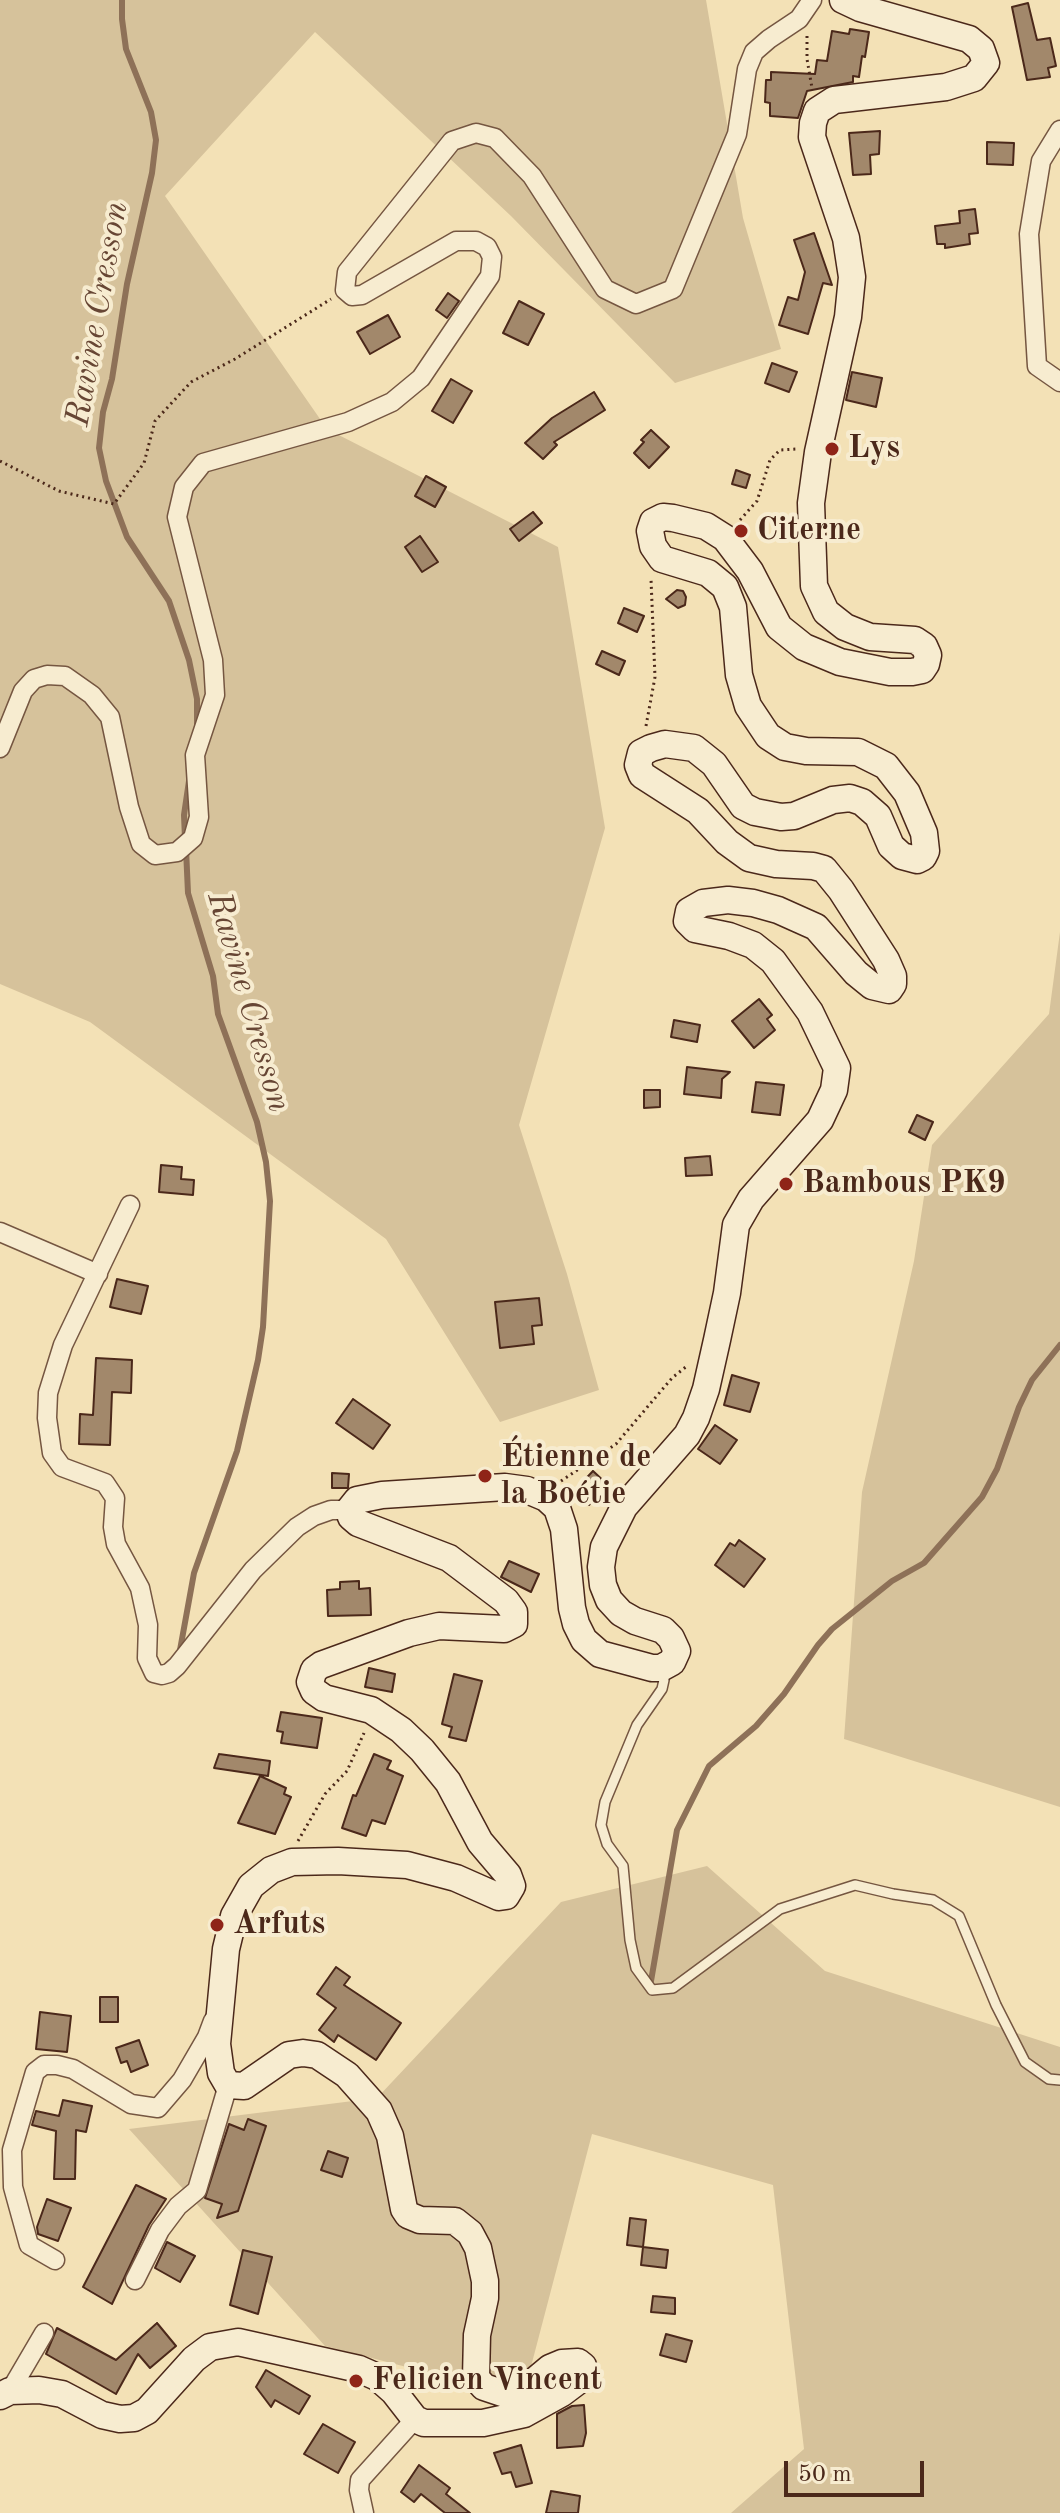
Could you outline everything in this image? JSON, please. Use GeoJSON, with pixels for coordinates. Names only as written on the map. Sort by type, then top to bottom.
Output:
{"type":"FeatureCollection","features":[{"type":"Feature","properties":{"kind":"main road"},"geometry":{"type":"LineString","coordinates":[[5,2393],[39,2390],[62,2394],[102,2415],[134,2418],[147,2411],[194,2359],[210,2347],[224,2343],[257,2344],[359,2369],[377,2377],[394,2392],[415,2419],[424,2423],[483,2423],[524,2414],[562,2393],[578,2381],[583,2372],[583,2366],[575,2361],[562,2363],[550,2368],[532,2383],[505,2394],[484,2387],[476,2378],[475,2360],[485,2290],[478,2248],[470,2233],[455,2221],[420,2220],[408,2215],[404,2209],[390,2136],[379,2111],[347,2075],[317,2055],[303,2053],[289,2055],[244,2086],[228,2085],[221,2073],[217,2044],[226,1949],[234,1916],[251,1886],[271,1870],[289,1863],[338,1861],[407,1865],[456,1878],[494,1896],[506,1896],[510,1892],[512,1880],[480,1842],[448,1782],[422,1750],[401,1730],[371,1710],[324,1698],[314,1691],[310,1682],[314,1670],[333,1659],[409,1633],[439,1626],[504,1629],[514,1624],[515,1618],[506,1601],[449,1558],[358,1523],[349,1510],[357,1500],[382,1495],[505,1487],[527,1490],[546,1498],[557,1508],[564,1529],[572,1608],[584,1640],[600,1654],[661,1668],[672,1662],[677,1651],[663,1630],[635,1621],[621,1613],[609,1600],[601,1567],[604,1547],[624,1507],[687,1435],[706,1389],[727,1293],[736,1225],[751,1199],[820,1120],[834,1090],[837,1068],[810,1012],[773,961],[753,945],[695,929],[687,921],[687,916],[703,903],[728,900],[753,903],[816,927],[856,973],[872,986],[889,990],[893,984],[886,960],[824,869],[762,862],[738,851],[698,811],[642,775],[638,765],[641,753],[665,744],[694,748],[714,764],[743,806],[767,816],[794,816],[833,800],[850,798],[862,802],[878,816],[891,846],[902,856],[917,860],[926,851],[924,833],[907,793],[886,766],[858,752],[806,751],[785,747],[768,736],[748,706],[739,675],[733,607],[725,587],[708,573],[662,559],[653,546],[650,531],[653,522],[663,517],[706,526],[725,538],[750,571],[779,627],[804,647],[840,662],[890,672],[922,670],[928,655],[924,646],[915,640],[870,637],[845,627],[826,612],[814,586],[811,503],[818,452],[848,317],[852,277],[846,238],[812,137],[817,111],[834,100],[961,84],[974,78],[986,63],[981,49],[969,39],[860,8],[843,0]]}},
{"type":"Feature","properties":{"kind":"street"},"geometry":{"type":"LineString","coordinates":[[0,748],[23,691],[34,679],[47,675],[65,676],[92,695],[110,717],[129,807],[141,844],[155,855],[177,852],[193,838],[199,817],[195,755],[215,695],[213,660],[177,517],[184,487],[203,463],[348,422],[392,402],[421,378],[490,276],[492,257],[487,247],[476,241],[456,241],[362,295],[352,296],[345,290],[347,272],[452,141],[476,133],[495,138],[532,176],[605,289],[636,304],[673,289],[737,134],[747,69],[754,52],[799,19],[810,3]]}},
{"type":"Feature","properties":{"kind":"street"},"geometry":{"type":"LineString","coordinates":[[1060,130],[1041,161],[1029,234],[1037,366],[1060,382]]}},
{"type":"Feature","properties":{"kind":"street"},"geometry":{"type":"LineString","coordinates":[[130,1205],[63,1345],[48,1393],[48,1435],[52,1453],[62,1467],[105,1483],[111,1489],[116,1508],[113,1527],[116,1544],[140,1588],[148,1625],[147,1658],[154,1673],[169,1673],[177,1666],[253,1570],[297,1527],[331,1510],[349,1510]]}},
{"type":"Feature","properties":{"kind":"street"},"geometry":{"type":"LineString","coordinates":[[0,1232],[98,1274]]}},
{"type":"Feature","properties":{"kind":"street"},"geometry":{"type":"LineString","coordinates":[[55,2260],[29,2245],[13,2187],[12,2150],[31,2079],[44,2065],[57,2065],[73,2069],[131,2104],[158,2108],[182,2080],[207,2037],[224,1989]]}},
{"type":"Feature","properties":{"kind":"street"},"geometry":{"type":"LineString","coordinates":[[135,2280],[160,2230],[178,2206],[197,2190],[228,2085]]}},
{"type":"Feature","properties":{"kind":"street"},"geometry":{"type":"LineString","coordinates":[[5,2393],[44,2333]]}},
{"type":"Feature","properties":{"kind":"street"},"geometry":{"type":"LineString","coordinates":[[364,2513],[360,2480],[415,2419]]}},
{"type":"Feature","properties":{"kind":"lane"},"geometry":{"type":"LineString","coordinates":[[661,1668],[664,1680],[662,1689],[637,1725],[605,1802],[601,1825],[607,1844],[623,1866],[630,1940],[636,1968],[652,1990],[673,1988],[780,1909],[855,1885],[933,1900],[959,1916],[996,2005],[1025,2062],[1049,2079],[1060,2080]]}},
{"type":"Feature","properties":{"kind":"lane"},"geometry":{"type":"LineString","coordinates":[[0,2169],[12,2150]]}},
{"type":"Feature","properties":{"kind":"path"},"geometry":{"type":"LineString","coordinates":[[810,3],[807,59],[817,111]]}},
{"type":"Feature","properties":{"kind":"path"},"geometry":{"type":"LineString","coordinates":[[0,461],[59,491],[114,504],[144,463],[155,421],[191,382],[235,359],[345,290]]}},
{"type":"Feature","properties":{"kind":"path"},"geometry":{"type":"LineString","coordinates":[[725,538],[757,501],[770,460],[780,450],[818,452]]}},
{"type":"Feature","properties":{"kind":"path"},"geometry":{"type":"LineString","coordinates":[[641,753],[655,677],[653,546]]}},
{"type":"Feature","properties":{"kind":"path"},"geometry":{"type":"LineString","coordinates":[[527,1490],[566,1480],[616,1444],[672,1378],[717,1340]]}},
{"type":"Feature","properties":{"kind":"path"},"geometry":{"type":"LineString","coordinates":[[289,1863],[292,1852],[325,1794],[347,1771],[371,1710]]}},
{"type":"Feature","properties":{"kind":"shaded area"},"geometry":{"type":"Polygon","coordinates":[[[0,0],[706,0],[743,218],[781,349],[675,383],[511,216],[315,32],[165,196],[327,429],[558,547],[605,828],[519,1125],[567,1274],[599,1390],[500,1422],[386,1239],[90,1022],[0,984],[0,0]]]}},
{"type":"Feature","properties":{"kind":"shaded area"},"geometry":{"type":"Polygon","coordinates":[[[1060,932],[1060,1807],[844,1739],[862,1492],[914,1261],[932,1145],[1049,1014],[1060,932]]]}},
{"type":"Feature","properties":{"kind":"shaded area"},"geometry":{"type":"Polygon","coordinates":[[[707,1866],[825,1971],[1060,2047],[1060,2513],[731,2513],[804,2449],[773,2185],[592,2134],[523,2397],[325,2346],[129,2129],[377,2098],[561,1902],[707,1866]]]}},
{"type":"Feature","properties":{"kind":"building"},"geometry":{"type":"Polygon","coordinates":[[[1028,3],[1037,40],[1050,38],[1056,66],[1048,68],[1050,77],[1027,80],[1012,7],[1028,3]]]}},
{"type":"Feature","properties":{"kind":"building"},"geometry":{"type":"Polygon","coordinates":[[[850,29],[869,32],[859,77],[853,76],[853,82],[807,91],[798,118],[770,116],[770,103],[765,102],[766,80],[771,80],[771,72],[815,74],[817,60],[827,61],[832,31],[849,34],[850,29]]]}},
{"type":"Feature","properties":{"kind":"building"},"geometry":{"type":"Polygon","coordinates":[[[880,131],[879,154],[870,155],[871,174],[853,175],[849,133],[880,131]]]}},
{"type":"Feature","properties":{"kind":"building"},"geometry":{"type":"Polygon","coordinates":[[[987,142],[1014,143],[1013,165],[987,164],[987,142]]]}},
{"type":"Feature","properties":{"kind":"building"},"geometry":{"type":"Polygon","coordinates":[[[975,209],[978,233],[969,234],[970,244],[945,248],[945,244],[937,244],[935,226],[960,223],[959,211],[975,209]]]}},
{"type":"Feature","properties":{"kind":"building"},"geometry":{"type":"Polygon","coordinates":[[[814,233],[832,285],[823,283],[808,334],[779,325],[788,297],[798,300],[805,272],[794,240],[814,233]]]}},
{"type":"Feature","properties":{"kind":"building"},"geometry":{"type":"Polygon","coordinates":[[[448,293],[459,301],[447,318],[436,310],[448,293]]]}},
{"type":"Feature","properties":{"kind":"building"},"geometry":{"type":"Polygon","coordinates":[[[519,301],[544,314],[528,345],[503,333],[519,301]]]}},
{"type":"Feature","properties":{"kind":"building"},"geometry":{"type":"Polygon","coordinates":[[[388,315],[400,337],[370,354],[357,332],[388,315]]]}},
{"type":"Feature","properties":{"kind":"building"},"geometry":{"type":"Polygon","coordinates":[[[772,363],[797,372],[789,392],[765,383],[772,363]]]}},
{"type":"Feature","properties":{"kind":"building"},"geometry":{"type":"Polygon","coordinates":[[[852,372],[882,378],[876,407],[846,400],[852,372]]]}},
{"type":"Feature","properties":{"kind":"building"},"geometry":{"type":"Polygon","coordinates":[[[451,379],[472,391],[453,423],[432,411],[451,379]]]}},
{"type":"Feature","properties":{"kind":"building"},"geometry":{"type":"Polygon","coordinates":[[[594,392],[605,410],[554,442],[557,445],[543,459],[525,443],[552,418],[594,392]]]}},
{"type":"Feature","properties":{"kind":"building"},"geometry":{"type":"Polygon","coordinates":[[[651,430],[669,447],[649,468],[634,453],[651,430]]]}},
{"type":"Feature","properties":{"kind":"building"},"geometry":{"type":"Polygon","coordinates":[[[736,470],[750,475],[746,488],[732,484],[736,470]]]}},
{"type":"Feature","properties":{"kind":"building"},"geometry":{"type":"Polygon","coordinates":[[[426,476],[446,487],[435,507],[415,496],[426,476]]]}},
{"type":"Feature","properties":{"kind":"building"},"geometry":{"type":"Polygon","coordinates":[[[533,512],[542,523],[519,541],[510,529],[533,512]]]}},
{"type":"Feature","properties":{"kind":"building"},"geometry":{"type":"Polygon","coordinates":[[[420,536],[438,562],[422,572],[405,547],[420,536]]]}},
{"type":"Feature","properties":{"kind":"building"},"geometry":{"type":"Polygon","coordinates":[[[677,590],[683,591],[686,597],[685,605],[678,608],[666,599],[677,590]]]}},
{"type":"Feature","properties":{"kind":"building"},"geometry":{"type":"Polygon","coordinates":[[[624,608],[644,616],[637,632],[618,623],[624,608]]]}},
{"type":"Feature","properties":{"kind":"building"},"geometry":{"type":"Polygon","coordinates":[[[602,651],[625,661],[619,675],[596,664],[602,651]]]}},
{"type":"Feature","properties":{"kind":"building"},"geometry":{"type":"Polygon","coordinates":[[[759,999],[772,1015],[767,1019],[775,1030],[754,1048],[732,1021],[759,999]]]}},
{"type":"Feature","properties":{"kind":"building"},"geometry":{"type":"Polygon","coordinates":[[[674,1020],[700,1025],[697,1042],[671,1037],[674,1020]]]}},
{"type":"Feature","properties":{"kind":"building"},"geometry":{"type":"Polygon","coordinates":[[[687,1067],[730,1072],[722,1079],[721,1098],[684,1094],[687,1067]]]}},
{"type":"Feature","properties":{"kind":"building"},"geometry":{"type":"Polygon","coordinates":[[[756,1082],[784,1085],[780,1115],[752,1112],[756,1082]]]}},
{"type":"Feature","properties":{"kind":"building"},"geometry":{"type":"Polygon","coordinates":[[[644,1090],[660,1090],[660,1107],[644,1108],[644,1090]]]}},
{"type":"Feature","properties":{"kind":"building"},"geometry":{"type":"Polygon","coordinates":[[[917,1115],[933,1122],[925,1140],[909,1132],[917,1115]]]}},
{"type":"Feature","properties":{"kind":"building"},"geometry":{"type":"Polygon","coordinates":[[[710,1156],[712,1175],[686,1176],[685,1158],[710,1156]]]}},
{"type":"Feature","properties":{"kind":"building"},"geometry":{"type":"Polygon","coordinates":[[[161,1165],[182,1167],[181,1179],[194,1180],[193,1195],[159,1192],[161,1165]]]}},
{"type":"Feature","properties":{"kind":"building"},"geometry":{"type":"Polygon","coordinates":[[[117,1279],[148,1286],[141,1314],[110,1307],[117,1279]]]}},
{"type":"Feature","properties":{"kind":"building"},"geometry":{"type":"Polygon","coordinates":[[[539,1298],[542,1325],[532,1326],[534,1344],[500,1348],[495,1302],[539,1298]]]}},
{"type":"Feature","properties":{"kind":"building"},"geometry":{"type":"Polygon","coordinates":[[[96,1358],[132,1360],[131,1393],[112,1392],[110,1445],[79,1444],[80,1414],[93,1415],[96,1358]]]}},
{"type":"Feature","properties":{"kind":"building"},"geometry":{"type":"Polygon","coordinates":[[[732,1375],[759,1383],[750,1412],[724,1405],[732,1375]]]}},
{"type":"Feature","properties":{"kind":"building"},"geometry":{"type":"Polygon","coordinates":[[[353,1399],[390,1425],[373,1449],[336,1423],[353,1399]]]}},
{"type":"Feature","properties":{"kind":"building"},"geometry":{"type":"Polygon","coordinates":[[[715,1425],[737,1440],[720,1464],[698,1449],[715,1425]]]}},
{"type":"Feature","properties":{"kind":"building"},"geometry":{"type":"Polygon","coordinates":[[[593,1471],[608,1485],[589,1505],[574,1491],[593,1471]]]}},
{"type":"Feature","properties":{"kind":"building"},"geometry":{"type":"Polygon","coordinates":[[[332,1473],[349,1474],[348,1488],[332,1488],[332,1473]]]}},
{"type":"Feature","properties":{"kind":"building"},"geometry":{"type":"Polygon","coordinates":[[[739,1540],[765,1559],[744,1587],[715,1565],[730,1543],[735,1546],[739,1540]]]}},
{"type":"Feature","properties":{"kind":"building"},"geometry":{"type":"Polygon","coordinates":[[[509,1561],[539,1574],[531,1592],[501,1577],[509,1561]]]}},
{"type":"Feature","properties":{"kind":"building"},"geometry":{"type":"Polygon","coordinates":[[[359,1581],[359,1589],[370,1588],[371,1615],[328,1616],[327,1590],[340,1589],[340,1582],[359,1581]]]}},
{"type":"Feature","properties":{"kind":"building"},"geometry":{"type":"Polygon","coordinates":[[[369,1668],[395,1674],[392,1692],[365,1687],[369,1668]]]}},
{"type":"Feature","properties":{"kind":"building"},"geometry":{"type":"Polygon","coordinates":[[[454,1674],[482,1681],[466,1741],[449,1737],[452,1727],[442,1724],[454,1674]]]}},
{"type":"Feature","properties":{"kind":"building"},"geometry":{"type":"Polygon","coordinates":[[[281,1712],[322,1718],[317,1748],[281,1743],[283,1732],[277,1731],[281,1712]]]}},
{"type":"Feature","properties":{"kind":"building"},"geometry":{"type":"Polygon","coordinates":[[[219,1754],[270,1761],[268,1776],[214,1768],[219,1754]]]}},
{"type":"Feature","properties":{"kind":"building"},"geometry":{"type":"Polygon","coordinates":[[[374,1754],[391,1761],[387,1769],[403,1776],[385,1824],[372,1820],[366,1836],[342,1828],[353,1795],[356,1796],[374,1754]]]}},
{"type":"Feature","properties":{"kind":"building"},"geometry":{"type":"Polygon","coordinates":[[[260,1776],[286,1788],[284,1794],[291,1797],[275,1834],[238,1823],[260,1776]]]}},
{"type":"Feature","properties":{"kind":"building"},"geometry":{"type":"Polygon","coordinates":[[[336,1967],[350,1977],[344,1985],[401,2023],[376,2060],[338,2035],[334,2042],[319,2030],[336,2008],[317,1994],[336,1967]]]}},
{"type":"Feature","properties":{"kind":"building"},"geometry":{"type":"Polygon","coordinates":[[[100,1997],[118,1997],[118,2022],[100,2022],[100,1997]]]}},
{"type":"Feature","properties":{"kind":"building"},"geometry":{"type":"Polygon","coordinates":[[[40,2012],[71,2016],[67,2052],[36,2049],[40,2012]]]}},
{"type":"Feature","properties":{"kind":"building"},"geometry":{"type":"Polygon","coordinates":[[[139,2040],[148,2065],[131,2072],[127,2061],[121,2063],[116,2048],[139,2040]]]}},
{"type":"Feature","properties":{"kind":"building"},"geometry":{"type":"Polygon","coordinates":[[[63,2100],[92,2106],[86,2132],[76,2130],[75,2179],[54,2179],[56,2131],[32,2125],[36,2111],[59,2116],[63,2100]]]}},
{"type":"Feature","properties":{"kind":"building"},"geometry":{"type":"Polygon","coordinates":[[[248,2119],[266,2126],[238,2211],[217,2218],[222,2204],[205,2198],[229,2124],[244,2130],[248,2119]]]}},
{"type":"Feature","properties":{"kind":"building"},"geometry":{"type":"Polygon","coordinates":[[[328,2151],[348,2158],[342,2177],[321,2170],[328,2151]]]}},
{"type":"Feature","properties":{"kind":"building"},"geometry":{"type":"Polygon","coordinates":[[[136,2185],[166,2199],[149,2225],[112,2304],[83,2287],[136,2185]]]}},
{"type":"Feature","properties":{"kind":"building"},"geometry":{"type":"Polygon","coordinates":[[[47,2199],[71,2208],[58,2241],[38,2234],[37,2227],[47,2199]]]}},
{"type":"Feature","properties":{"kind":"building"},"geometry":{"type":"Polygon","coordinates":[[[630,2218],[646,2220],[643,2247],[627,2245],[630,2218]]]}},
{"type":"Feature","properties":{"kind":"building"},"geometry":{"type":"Polygon","coordinates":[[[167,2242],[195,2256],[180,2282],[155,2268],[167,2242]]]}},
{"type":"Feature","properties":{"kind":"building"},"geometry":{"type":"Polygon","coordinates":[[[643,2247],[668,2250],[666,2268],[641,2265],[643,2247]]]}},
{"type":"Feature","properties":{"kind":"building"},"geometry":{"type":"Polygon","coordinates":[[[243,2250],[272,2257],[258,2314],[230,2305],[243,2250]]]}},
{"type":"Feature","properties":{"kind":"building"},"geometry":{"type":"Polygon","coordinates":[[[653,2296],[675,2298],[675,2314],[651,2312],[653,2296]]]}},
{"type":"Feature","properties":{"kind":"building"},"geometry":{"type":"Polygon","coordinates":[[[157,2323],[176,2346],[150,2368],[138,2354],[116,2394],[46,2354],[57,2328],[116,2360],[157,2323]]]}},
{"type":"Feature","properties":{"kind":"building"},"geometry":{"type":"Polygon","coordinates":[[[666,2334],[692,2341],[686,2362],[660,2355],[666,2334]]]}},
{"type":"Feature","properties":{"kind":"building"},"geometry":{"type":"Polygon","coordinates":[[[266,2370],[310,2396],[299,2414],[275,2400],[271,2407],[256,2387],[266,2370]]]}},
{"type":"Feature","properties":{"kind":"building"},"geometry":{"type":"Polygon","coordinates":[[[584,2405],[586,2433],[583,2446],[557,2448],[557,2414],[572,2406],[584,2405]]]}},
{"type":"Feature","properties":{"kind":"building"},"geometry":{"type":"Polygon","coordinates":[[[323,2424],[355,2442],[338,2473],[304,2454],[323,2424]]]}},
{"type":"Feature","properties":{"kind":"building"},"geometry":{"type":"Polygon","coordinates":[[[521,2445],[532,2483],[516,2487],[511,2472],[502,2474],[494,2453],[521,2445]]]}},
{"type":"Feature","properties":{"kind":"building"},"geometry":{"type":"Polygon","coordinates":[[[419,2465],[450,2488],[446,2494],[470,2513],[445,2513],[421,2494],[414,2502],[401,2492],[419,2465]]]}},
{"type":"Feature","properties":{"kind":"building"},"geometry":{"type":"Polygon","coordinates":[[[551,2491],[580,2496],[578,2513],[546,2513],[551,2491]]]}},
{"type":"Feature","properties":{"kind":"waterway","name":"Ravine Cresson"},"geometry":{"type":"LineString","coordinates":[[122,0],[126,49],[151,112],[156,140],[152,173],[127,284],[112,379],[103,412],[99,448],[106,481],[127,537],[169,601],[189,660],[197,699],[197,727]]}},
{"type":"Feature","properties":{"kind":"waterway","name":"Ravine Cresson"},"geometry":{"type":"LineString","coordinates":[[185,838],[184,815],[189,781]]}},
{"type":"Feature","properties":{"kind":"waterway","name":"Ravine Cresson"},"geometry":{"type":"LineString","coordinates":[[180,1650],[194,1573],[237,1451],[258,1360],[263,1327],[270,1201],[257,1122],[218,1014],[213,976],[188,893],[186,849]]}},
{"type":"Feature","properties":{"kind":"waterway"},"geometry":{"type":"LineString","coordinates":[[651,1981],[677,1830],[709,1766],[756,1726],[832,1629],[892,1581],[924,1563],[982,1497],[997,1469],[1032,1380],[1060,1345]]}},
{"type":"Feature","properties":{"kind":"place","name":"Lys"},"geometry":{"type":"Point","coordinates":[832,449]}},
{"type":"Feature","properties":{"kind":"place","name":"Citerne"},"geometry":{"type":"Point","coordinates":[741,531]}},
{"type":"Feature","properties":{"kind":"place","name":"Bambous PK9"},"geometry":{"type":"Point","coordinates":[786,1184]}},
{"type":"Feature","properties":{"kind":"place","name":"Étienne de la Boétie"},"geometry":{"type":"Point","coordinates":[485,1476]}},
{"type":"Feature","properties":{"kind":"place","name":"Arfuts"},"geometry":{"type":"Point","coordinates":[217,1925]}},
{"type":"Feature","properties":{"kind":"place","name":"Felicien Vincent"},"geometry":{"type":"Point","coordinates":[356,2381]}}]}
